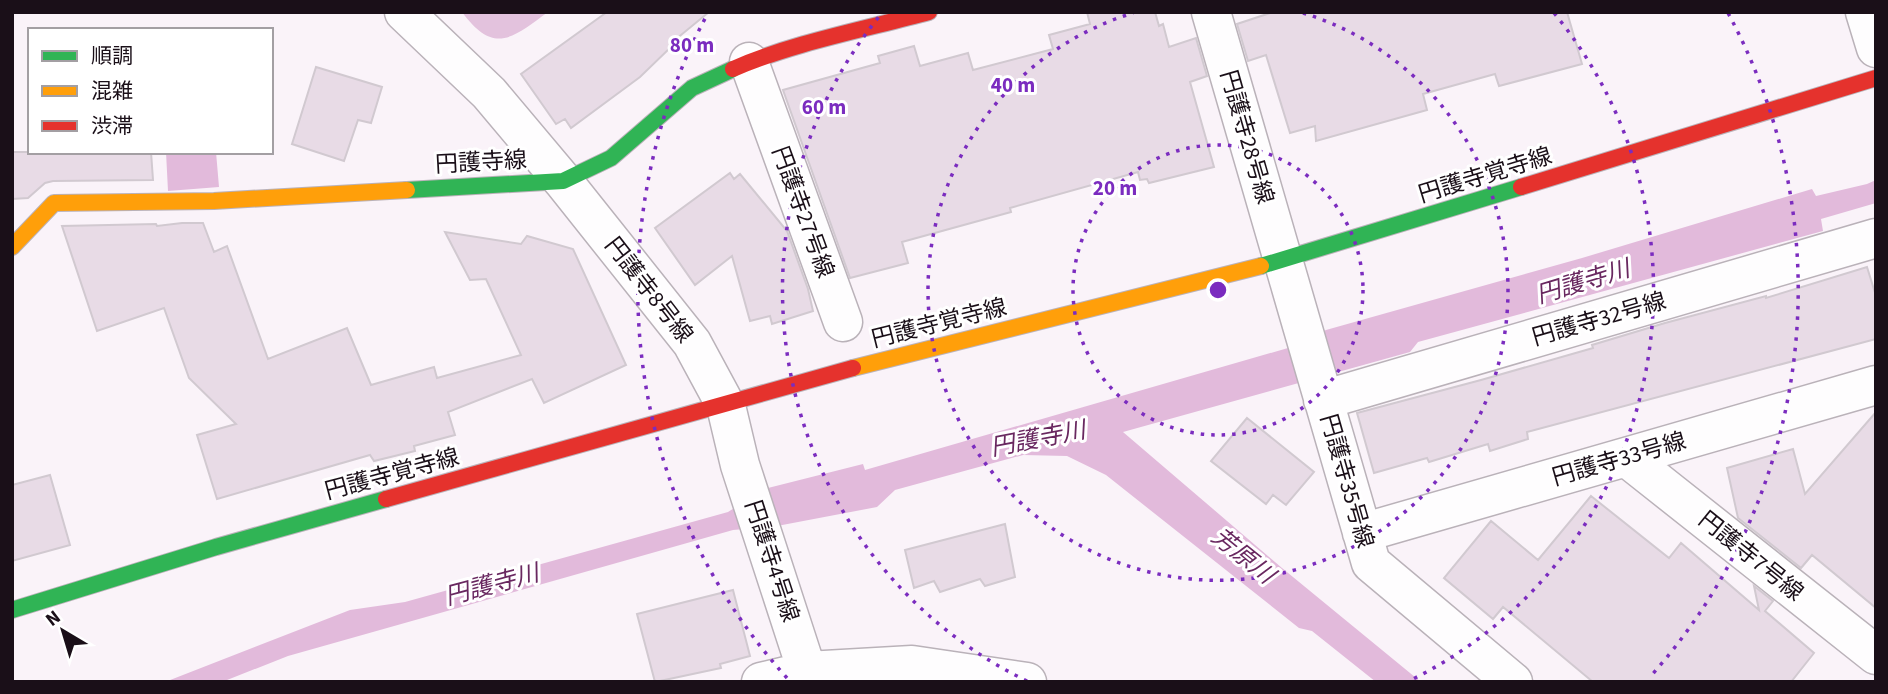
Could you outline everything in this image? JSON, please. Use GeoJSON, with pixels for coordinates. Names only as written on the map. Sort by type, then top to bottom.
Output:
{"type":"FeatureCollection","features":[{"type":"Feature","properties":{"kind":"street","name":"円護寺8号線"},"geometry":{"type":"LineString","coordinates":[[404,12],[489,93],[563,181],[692,343],[726,406]]}},
{"type":"Feature","properties":{"kind":"street","name":"円護寺線"},"geometry":{"type":"LineString","coordinates":[[13,248],[54,203],[214,201],[563,181],[611,158],[692,88],[845,23],[929,12]]}},
{"type":"Feature","properties":{"kind":"street","name":"円護寺28号線"},"geometry":{"type":"LineString","coordinates":[[1211,12],[1282,261]]}},
{"type":"Feature","properties":{"kind":"street"},"geometry":{"type":"LineString","coordinates":[[1865,12],[1876,48]]}},
{"type":"Feature","properties":{"kind":"street","name":"円護寺27号線"},"geometry":{"type":"LineString","coordinates":[[749,62],[843,322]]}},
{"type":"Feature","properties":{"kind":"street","name":"円護寺覚寺線"},"geometry":{"type":"LineString","coordinates":[[12,610],[216,547],[865,365],[1282,261],[1876,78]]}},
{"type":"Feature","properties":{"kind":"street","name":"円護寺32号線"},"geometry":{"type":"LineString","coordinates":[[1323,400],[1876,239]]}},
{"type":"Feature","properties":{"kind":"street","name":"円護寺35号線"},"geometry":{"type":"LineString","coordinates":[[1282,261],[1371,564],[1513,682]]}},
{"type":"Feature","properties":{"kind":"street","name":"円護寺33号線"},"geometry":{"type":"LineString","coordinates":[[1362,533],[1876,385]]}},
{"type":"Feature","properties":{"kind":"street","name":"円護寺4号線"},"geometry":{"type":"LineString","coordinates":[[726,406],[740,465],[807,671]]}},
{"type":"Feature","properties":{"kind":"street","name":"円護寺7号線"},"geometry":{"type":"LineString","coordinates":[[1626,457],[1876,655]]}},
{"type":"Feature","properties":{"kind":"street"},"geometry":{"type":"LineString","coordinates":[[761,682],[807,671],[912,664],[1027,682]]}},
{"type":"Feature","properties":{"kind":"shaded area"},"geometry":{"type":"Polygon","coordinates":[[[462,12],[548,12],[513,35],[494,38],[484,34],[462,12]]]}},
{"type":"Feature","properties":{"kind":"water"},"geometry":{"type":"Polygon","coordinates":[[[166,154],[216,154],[219,187],[168,191],[166,154]]]}},
{"type":"Feature","properties":{"kind":"water"},"geometry":{"type":"Polygon","coordinates":[[[1876,180],[1876,203],[1821,219],[1823,231],[1418,342],[1410,352],[1123,432],[1421,682],[1376,682],[1312,631],[1299,628],[1106,475],[1067,456],[1023,455],[895,490],[877,507],[777,526],[733,530],[288,656],[222,682],[165,682],[350,610],[405,602],[728,512],[764,489],[863,464],[865,470],[1288,348],[1326,330],[1582,258],[1812,189],[1816,196],[1876,180]]]}},
{"type":"Feature","properties":{"kind":"building"},"geometry":{"type":"Polygon","coordinates":[[[607,12],[709,12],[670,44],[672,46],[640,77],[571,128],[565,119],[556,124],[521,74],[607,12]]]}},
{"type":"Feature","properties":{"kind":"building"},"geometry":{"type":"Polygon","coordinates":[[[1087,12],[1155,12],[1159,26],[1163,24],[1169,47],[1196,38],[1207,76],[1190,82],[1214,167],[1149,183],[1147,179],[1140,180],[1138,172],[1010,208],[1011,212],[902,242],[908,263],[850,278],[783,90],[880,63],[878,56],[914,46],[920,66],[968,53],[973,70],[1053,49],[1049,35],[1090,24],[1087,12]]]}},
{"type":"Feature","properties":{"kind":"building"},"geometry":{"type":"Polygon","coordinates":[[[1273,12],[1567,12],[1582,64],[1499,86],[1495,74],[1423,94],[1427,110],[1316,141],[1315,126],[1290,133],[1266,55],[1248,61],[1237,24],[1273,12]]]}},
{"type":"Feature","properties":{"kind":"building"},"geometry":{"type":"Polygon","coordinates":[[[316,67],[382,87],[371,123],[358,120],[344,161],[292,144],[316,67]]]}},
{"type":"Feature","properties":{"kind":"building"},"geometry":{"type":"Polygon","coordinates":[[[12,152],[151,154],[153,180],[53,181],[45,183],[28,198],[12,199],[12,152]]]}},
{"type":"Feature","properties":{"kind":"building"},"geometry":{"type":"Polygon","coordinates":[[[730,173],[734,179],[740,174],[787,231],[813,311],[772,324],[770,316],[750,321],[732,256],[695,285],[655,228],[730,173]]]}},
{"type":"Feature","properties":{"kind":"building"},"geometry":{"type":"Polygon","coordinates":[[[203,223],[214,252],[227,246],[268,359],[347,328],[371,385],[434,367],[437,378],[521,355],[486,279],[470,280],[445,232],[521,244],[527,236],[573,249],[626,365],[544,403],[532,379],[448,412],[455,435],[414,446],[415,451],[374,461],[370,455],[217,499],[197,435],[236,424],[189,378],[164,308],[97,331],[62,226],[157,226],[203,223]]]}},
{"type":"Feature","properties":{"kind":"building"},"geometry":{"type":"Polygon","coordinates":[[[1867,267],[1876,296],[1876,339],[1527,432],[1528,439],[1490,451],[1488,444],[1429,462],[1427,458],[1374,473],[1357,413],[1593,348],[1592,345],[1665,323],[1766,298],[1867,267]]]}},
{"type":"Feature","properties":{"kind":"building"},"geometry":{"type":"Polygon","coordinates":[[[1876,412],[1876,608],[1812,555],[1801,568],[1738,518],[1727,468],[1793,449],[1805,494],[1876,412]]]}},
{"type":"Feature","properties":{"kind":"building"},"geometry":{"type":"Polygon","coordinates":[[[1247,418],[1314,472],[1286,505],[1273,495],[1266,504],[1211,461],[1247,418]]]}},
{"type":"Feature","properties":{"kind":"building"},"geometry":{"type":"Polygon","coordinates":[[[50,475],[70,545],[12,561],[12,485],[50,475]]]}},
{"type":"Feature","properties":{"kind":"building"},"geometry":{"type":"Polygon","coordinates":[[[1591,496],[1669,558],[1681,543],[1759,610],[1754,586],[1773,601],[1765,611],[1814,653],[1791,682],[1593,682],[1503,607],[1493,619],[1444,578],[1491,521],[1538,560],[1591,496]]]}},
{"type":"Feature","properties":{"kind":"building"},"geometry":{"type":"Polygon","coordinates":[[[1005,524],[1015,577],[985,586],[980,579],[940,592],[934,581],[914,588],[905,550],[1005,524]]]}},
{"type":"Feature","properties":{"kind":"building"},"geometry":{"type":"Polygon","coordinates":[[[733,590],[750,656],[720,664],[721,668],[655,682],[637,614],[733,590]]]}},
{"type":"Feature","properties":{"kind":"traffic: fast"},"geometry":{"type":"LineString","coordinates":[[407,190],[563,181],[611,158],[692,88],[733,69]]}},
{"type":"Feature","properties":{"kind":"traffic: fast"},"geometry":{"type":"LineString","coordinates":[[1261,266],[1521,187]]}},
{"type":"Feature","properties":{"kind":"traffic: fast"},"geometry":{"type":"LineString","coordinates":[[12,610],[216,547],[386,499]]}},
{"type":"Feature","properties":{"kind":"traffic: slow"},"geometry":{"type":"LineString","coordinates":[[12,247],[54,203],[214,201],[407,190]]}},
{"type":"Feature","properties":{"kind":"traffic: slow"},"geometry":{"type":"LineString","coordinates":[[853,368],[1261,266]]}},
{"type":"Feature","properties":{"kind":"traffic: jam"},"geometry":{"type":"LineString","coordinates":[[733,69],[804,44],[929,12]]}},
{"type":"Feature","properties":{"kind":"traffic: jam"},"geometry":{"type":"LineString","coordinates":[[1521,187],[1876,78]]}},
{"type":"Feature","properties":{"kind":"traffic: jam"},"geometry":{"type":"LineString","coordinates":[[386,499],[853,368]]}},
{"type":"Feature","properties":{"kind":"water label","name":"円護寺川"},"geometry":{"type":"Point","coordinates":[1583,282]}},
{"type":"Feature","properties":{"kind":"water label","name":"円護寺川"},"geometry":{"type":"Point","coordinates":[1038,439]}},
{"type":"Feature","properties":{"kind":"water label","name":"芳原川"},"geometry":{"type":"Point","coordinates":[1243,556]}},
{"type":"Feature","properties":{"kind":"water label","name":"円護寺川"},"geometry":{"type":"Point","coordinates":[492,585]}}]}
